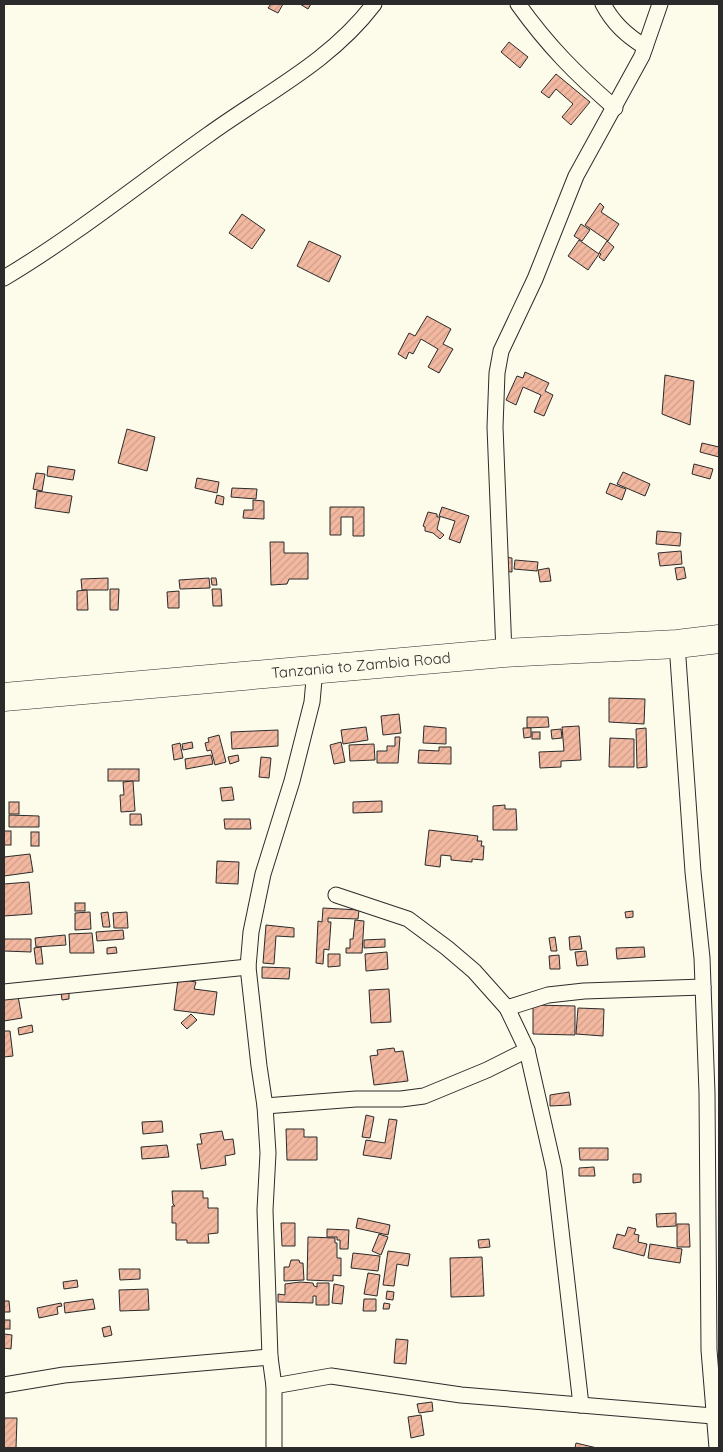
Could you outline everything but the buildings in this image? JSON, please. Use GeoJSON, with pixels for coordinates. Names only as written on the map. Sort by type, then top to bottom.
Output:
{"type":"FeatureCollection","features":[{"type":"Feature","properties":{"kind":"highway","name":"Tanzania to Zambia Road"},"geometry":{"type":"LineString","coordinates":[[4,697],[504,652],[677,644],[719,639]]}},
{"type":"Feature","properties":{"kind":"street"},"geometry":{"type":"LineString","coordinates":[[4,278],[53,249],[209,134],[310,67],[354,29],[374,4]]}},
{"type":"Feature","properties":{"kind":"street"},"geometry":{"type":"LineString","coordinates":[[518,4],[545,41],[572,70],[615,108]]}},
{"type":"Feature","properties":{"kind":"street"},"geometry":{"type":"LineString","coordinates":[[603,4],[609,16],[626,35],[645,47]]}},
{"type":"Feature","properties":{"kind":"street"},"geometry":{"type":"LineString","coordinates":[[504,652],[495,427],[495,390],[500,351],[535,279],[576,176],[615,108],[645,47],[660,4]]}},
{"type":"Feature","properties":{"kind":"street"},"geometry":{"type":"LineString","coordinates":[[677,644],[703,987],[713,1090],[709,1350],[717,1448]]}},
{"type":"Feature","properties":{"kind":"street"},"geometry":{"type":"LineString","coordinates":[[274,1448],[274,1386],[270,1357],[266,1210],[268,1153],[265,1106],[258,1066],[248,967],[251,932],[263,874],[292,782],[312,702],[315,669]]}},
{"type":"Feature","properties":{"kind":"street"},"geometry":{"type":"LineString","coordinates":[[336,895],[408,919],[474,970],[507,1008],[527,1050],[554,1169],[581,1405]]}},
{"type":"Feature","properties":{"kind":"street"},"geometry":{"type":"LineString","coordinates":[[4,992],[248,967]]}},
{"type":"Feature","properties":{"kind":"street"},"geometry":{"type":"LineString","coordinates":[[507,1008],[548,995],[584,991],[703,987]]}},
{"type":"Feature","properties":{"kind":"street"},"geometry":{"type":"LineString","coordinates":[[265,1106],[356,1099],[401,1099],[424,1096],[487,1070],[527,1050]]}},
{"type":"Feature","properties":{"kind":"street"},"geometry":{"type":"LineString","coordinates":[[4,1385],[115,1369],[166,1368],[270,1357]]}},
{"type":"Feature","properties":{"kind":"street"},"geometry":{"type":"LineString","coordinates":[[274,1386],[331,1376],[461,1395],[713,1416]]}}]}
